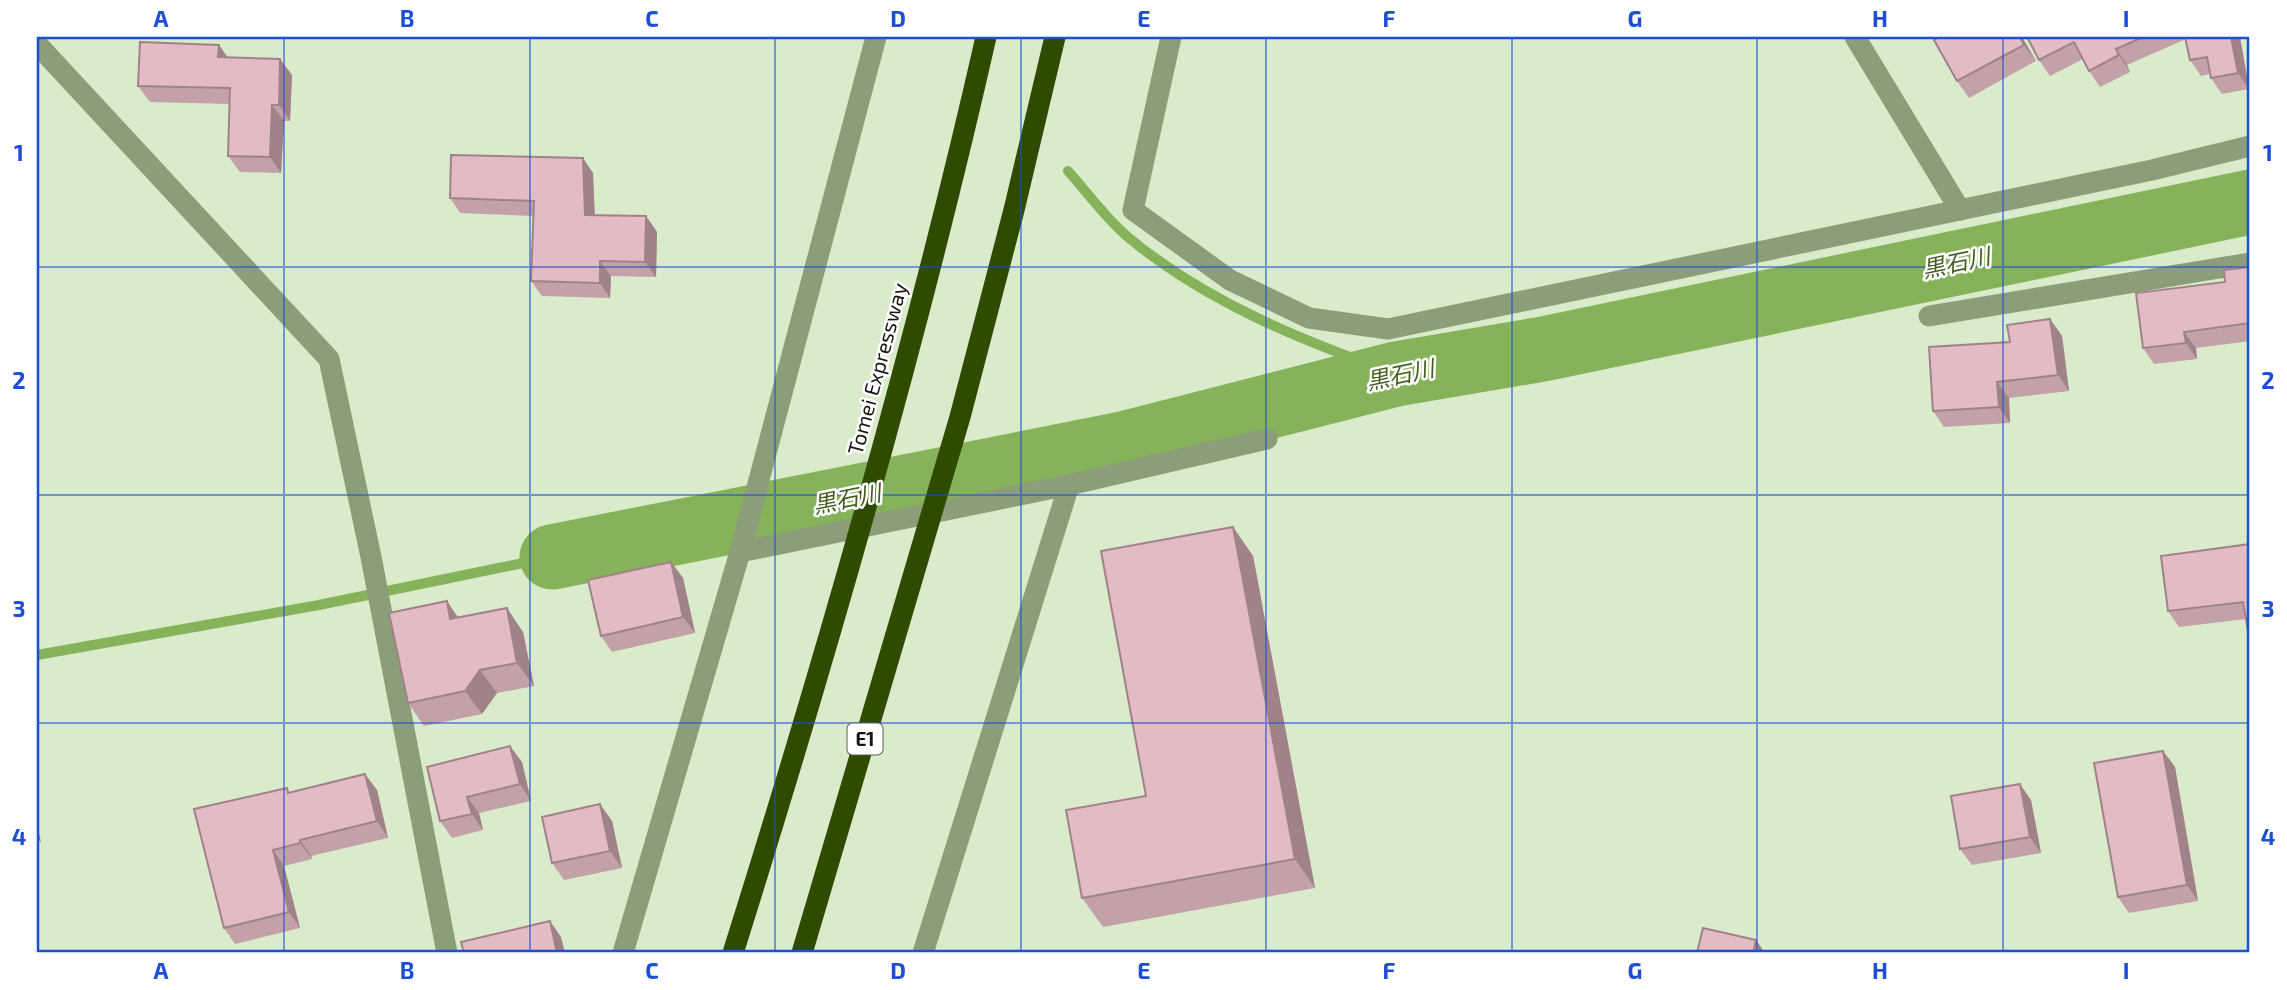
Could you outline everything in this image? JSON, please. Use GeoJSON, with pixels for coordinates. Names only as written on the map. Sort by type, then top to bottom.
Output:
{"type":"FeatureCollection","features":[{"type":"Feature","properties":{"kind":"highway","name":"Tomei Expressway"},"geometry":{"type":"LineString","coordinates":[[733,953],[890,421],[951,193],[986,37]]}},
{"type":"Feature","properties":{"kind":"highway","name":"E1"},"geometry":{"type":"LineString","coordinates":[[802,953],[960,416],[1014,210],[1055,37]]}},
{"type":"Feature","properties":{"kind":"street"},"geometry":{"type":"LineString","coordinates":[[623,953],[742,546],[876,37]]}},
{"type":"Feature","properties":{"kind":"street"},"geometry":{"type":"LineString","coordinates":[[1171,37],[1133,210],[1230,280],[1309,318],[1388,329],[2152,170],[2250,146]]}},
{"type":"Feature","properties":{"kind":"street"},"geometry":{"type":"LineString","coordinates":[[1855,37],[1960,210]]}},
{"type":"Feature","properties":{"kind":"street"},"geometry":{"type":"LineString","coordinates":[[37,44],[329,359],[371,557],[447,953]]}},
{"type":"Feature","properties":{"kind":"street"},"geometry":{"type":"LineString","coordinates":[[1929,316],[2250,263]]}},
{"type":"Feature","properties":{"kind":"street"},"geometry":{"type":"LineString","coordinates":[[742,546],[1069,485],[1266,439]]}},
{"type":"Feature","properties":{"kind":"street"},"geometry":{"type":"LineString","coordinates":[[923,953],[1069,485]]}},
{"type":"Feature","properties":{"kind":"building"},"geometry":{"type":"Polygon","coordinates":[[[1939,37],[2020,37],[2024,45],[1957,81],[1934,40],[1939,37]]]}},
{"type":"Feature","properties":{"kind":"building"},"geometry":{"type":"Polygon","coordinates":[[[2027,37],[2143,37],[2116,49],[2119,55],[2089,71],[2074,42],[2039,60],[2027,37]]]}},
{"type":"Feature","properties":{"kind":"building"},"geometry":{"type":"Polygon","coordinates":[[[2185,37],[2231,37],[2238,73],[2211,78],[2207,57],[2190,60],[2185,37]]]}},
{"type":"Feature","properties":{"kind":"building"},"geometry":{"type":"Polygon","coordinates":[[[140,42],[219,45],[218,57],[280,59],[279,105],[272,105],[270,157],[228,156],[230,88],[138,86],[140,42]]]}},
{"type":"Feature","properties":{"kind":"building"},"geometry":{"type":"Polygon","coordinates":[[[451,155],[583,158],[585,215],[646,216],[645,262],[600,261],[600,283],[531,281],[534,201],[450,198],[451,155]]]}},
{"type":"Feature","properties":{"kind":"building"},"geometry":{"type":"Polygon","coordinates":[[[2250,267],[2250,323],[2184,332],[2186,343],[2143,348],[2136,293],[2225,282],[2224,270],[2250,267]]]}},
{"type":"Feature","properties":{"kind":"building"},"geometry":{"type":"Polygon","coordinates":[[[2050,319],[2058,375],[1997,382],[1999,407],[1933,411],[1929,347],[2010,342],[2007,325],[2050,319]]]}},
{"type":"Feature","properties":{"kind":"building"},"geometry":{"type":"Polygon","coordinates":[[[1233,527],[1295,859],[1082,898],[1066,810],[1146,796],[1101,551],[1233,527]]]}},
{"type":"Feature","properties":{"kind":"building"},"geometry":{"type":"Polygon","coordinates":[[[2250,544],[2250,642],[2243,602],[2168,611],[2161,556],[2250,544]]]}},
{"type":"Feature","properties":{"kind":"building"},"geometry":{"type":"Polygon","coordinates":[[[671,562],[683,617],[601,636],[588,580],[671,562]]]}},
{"type":"Feature","properties":{"kind":"building"},"geometry":{"type":"Polygon","coordinates":[[[447,601],[450,619],[507,608],[517,663],[480,670],[465,691],[408,703],[389,613],[447,601]]]}},
{"type":"Feature","properties":{"kind":"building"},"geometry":{"type":"Polygon","coordinates":[[[510,746],[520,784],[467,797],[472,814],[440,821],[427,767],[510,746]]]}},
{"type":"Feature","properties":{"kind":"building"},"geometry":{"type":"Polygon","coordinates":[[[2163,751],[2187,885],[2118,897],[2094,763],[2163,751]]]}},
{"type":"Feature","properties":{"kind":"building"},"geometry":{"type":"Polygon","coordinates":[[[365,774],[377,821],[300,840],[300,843],[273,850],[289,912],[224,928],[194,809],[287,788],[288,793],[365,774]]]}},
{"type":"Feature","properties":{"kind":"building"},"geometry":{"type":"Polygon","coordinates":[[[2020,784],[2030,837],[1960,849],[1951,796],[2020,784]]]}},
{"type":"Feature","properties":{"kind":"building"},"geometry":{"type":"Polygon","coordinates":[[[600,804],[610,851],[552,863],[542,817],[600,804]]]}},
{"type":"Feature","properties":{"kind":"building"},"geometry":{"type":"Polygon","coordinates":[[[550,921],[557,953],[464,953],[461,942],[550,921]]]}},
{"type":"Feature","properties":{"kind":"building"},"geometry":{"type":"Polygon","coordinates":[[[1703,928],[1756,940],[1753,953],[1697,953],[1703,928]]]}},
{"type":"Feature","properties":{"kind":"waterway"},"geometry":{"type":"LineString","coordinates":[[1068,171],[1121,231],[1191,282],[1256,318],[1325,348],[1396,374]]}},
{"type":"Feature","properties":{"kind":"waterway","name":"黒石川"},"geometry":{"type":"LineString","coordinates":[[552,557],[1123,444],[1396,374],[1543,349],[2250,202]]}},
{"type":"Feature","properties":{"kind":"waterway"},"geometry":{"type":"LineString","coordinates":[[37,655],[319,605],[552,557]]}}]}
